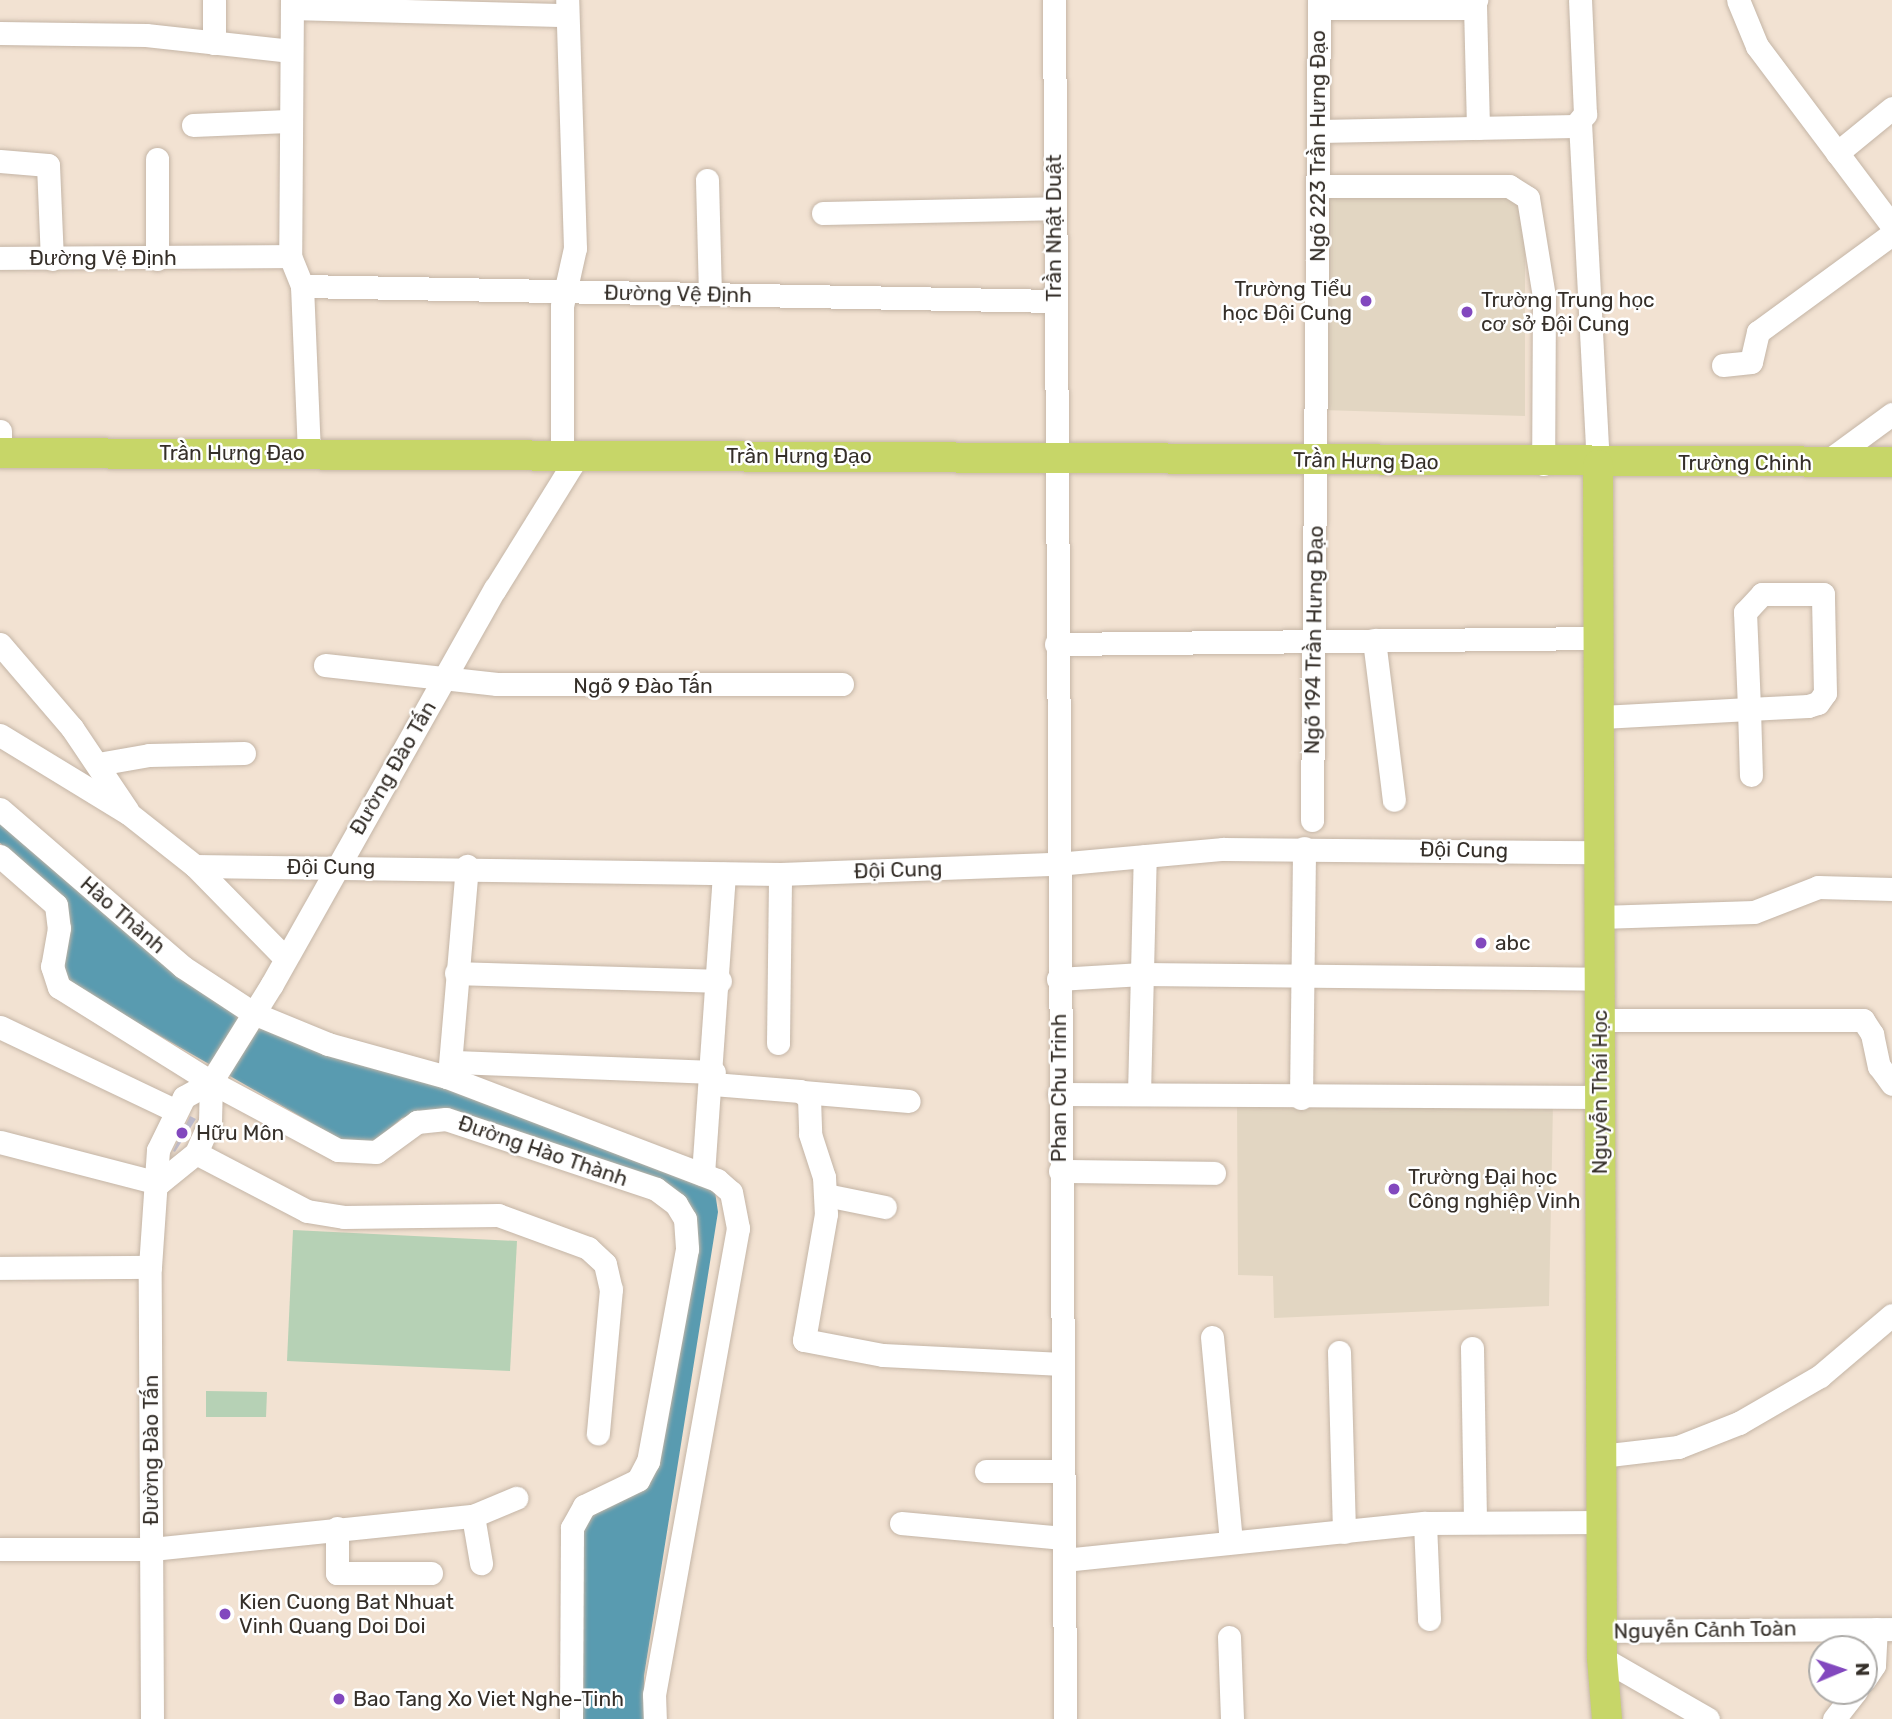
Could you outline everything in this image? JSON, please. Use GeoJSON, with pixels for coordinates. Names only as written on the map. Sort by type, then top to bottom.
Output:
{"type":"FeatureCollection","features":[{"type":"Feature","properties":{"kind":"main road","name":"Trần Hưng Đạo"},"geometry":{"type":"LineString","coordinates":[[0,453],[1056,457],[1598,465]]}},
{"type":"Feature","properties":{"kind":"main road","name":"Trường Chinh"},"geometry":{"type":"LineString","coordinates":[[1598,465],[1892,462]]}},
{"type":"Feature","properties":{"kind":"main road","name":"Nguyễn Thái Học"},"geometry":{"type":"LineString","coordinates":[[1598,465],[1602,717],[1601,1522],[1602,1645],[1607,1719]]}},
{"type":"Feature","properties":{"kind":"street"},"geometry":{"type":"LineString","coordinates":[[214,0],[214,43]]}},
{"type":"Feature","properties":{"kind":"street","name":"Trần Nhật Duật"},"geometry":{"type":"LineString","coordinates":[[1054,0],[1056,457]]}},
{"type":"Feature","properties":{"kind":"street"},"geometry":{"type":"LineString","coordinates":[[1580,0],[1585,114],[1580,122],[1598,465]]}},
{"type":"Feature","properties":{"kind":"street"},"geometry":{"type":"LineString","coordinates":[[1723,365],[1751,362],[1758,332],[1890,223],[1757,46],[1738,0]]}},
{"type":"Feature","properties":{"kind":"street"},"geometry":{"type":"LineString","coordinates":[[1319,4],[1475,2],[1478,128]]}},
{"type":"Feature","properties":{"kind":"street"},"geometry":{"type":"LineString","coordinates":[[309,453],[302,286],[290,256],[288,121],[292,4],[567,8],[575,248],[568,292],[562,306],[570,454]]}},
{"type":"Feature","properties":{"kind":"street","name":"Ngõ 223 Trần Hưng Đạo"},"geometry":{"type":"LineString","coordinates":[[1316,461],[1319,4]]}},
{"type":"Feature","properties":{"kind":"street"},"geometry":{"type":"LineString","coordinates":[[0,33],[146,35],[292,51]]}},
{"type":"Feature","properties":{"kind":"street"},"geometry":{"type":"LineString","coordinates":[[1837,153],[1892,108]]}},
{"type":"Feature","properties":{"kind":"street"},"geometry":{"type":"LineString","coordinates":[[193,125],[288,121]]}},
{"type":"Feature","properties":{"kind":"street"},"geometry":{"type":"LineString","coordinates":[[1319,131],[1478,128],[1580,122]]}},
{"type":"Feature","properties":{"kind":"street"},"geometry":{"type":"LineString","coordinates":[[157,159],[157,259]]}},
{"type":"Feature","properties":{"kind":"street"},"geometry":{"type":"LineString","coordinates":[[0,161],[48,165],[52,259]]}},
{"type":"Feature","properties":{"kind":"street"},"geometry":{"type":"LineString","coordinates":[[707,180],[710,295]]}},
{"type":"Feature","properties":{"kind":"street"},"geometry":{"type":"LineString","coordinates":[[1318,186],[1509,186],[1528,198],[1544,297],[1543,464]]}},
{"type":"Feature","properties":{"kind":"street"},"geometry":{"type":"LineString","coordinates":[[823,213],[1055,208]]}},
{"type":"Feature","properties":{"kind":"street","name":"Đường Vệ Định"},"geometry":{"type":"LineString","coordinates":[[0,258],[290,256]]}},
{"type":"Feature","properties":{"kind":"street","name":"Đường Vệ Định"},"geometry":{"type":"LineString","coordinates":[[302,286],[1054,301]]}},
{"type":"Feature","properties":{"kind":"street"},"geometry":{"type":"LineString","coordinates":[[1825,463],[1892,414]]}},
{"type":"Feature","properties":{"kind":"street"},"geometry":{"type":"LineString","coordinates":[[0,431],[0,453]]}},
{"type":"Feature","properties":{"kind":"street","name":"Đường Đào Tấn"},"geometry":{"type":"LineString","coordinates":[[152,1719],[150,1267],[152,1200],[159,1183],[158,1150],[184,1097],[213,1079],[251,1016],[570,454]]}},
{"type":"Feature","properties":{"kind":"street","name":"Phan Chu Trinh"},"geometry":{"type":"LineString","coordinates":[[1056,457],[1065,1719]]}},
{"type":"Feature","properties":{"kind":"street","name":"Ngõ 194 Trần Hưng Đạo"},"geometry":{"type":"LineString","coordinates":[[1312,820],[1316,461]]}},
{"type":"Feature","properties":{"kind":"street"},"geometry":{"type":"LineString","coordinates":[[1602,717],[1749,709],[1808,706],[1823,699],[1823,594],[1779,592],[1751,601],[1745,612],[1749,709],[1751,775]]}},
{"type":"Feature","properties":{"kind":"street"},"geometry":{"type":"LineString","coordinates":[[1056,644],[1599,638]]}},
{"type":"Feature","properties":{"kind":"street"},"geometry":{"type":"LineString","coordinates":[[1374,640],[1394,800]]}},
{"type":"Feature","properties":{"kind":"street"},"geometry":{"type":"LineString","coordinates":[[0,644],[98,764],[128,813]]}},
{"type":"Feature","properties":{"kind":"street","name":"Ngõ 9 Đào Tấn"},"geometry":{"type":"LineString","coordinates":[[325,664],[444,679],[657,687],[842,684]]}},
{"type":"Feature","properties":{"kind":"street"},"geometry":{"type":"LineString","coordinates":[[0,735],[128,813],[195,866],[285,958]]}},
{"type":"Feature","properties":{"kind":"street"},"geometry":{"type":"LineString","coordinates":[[98,764],[149,755],[244,753]]}},
{"type":"Feature","properties":{"kind":"street","name":"Hào Thành"},"geometry":{"type":"LineString","coordinates":[[0,809],[183,967],[251,1016],[328,1044],[448,1071]]}},
{"type":"Feature","properties":{"kind":"street"},"geometry":{"type":"LineString","coordinates":[[1301,1098],[1304,848]]}},
{"type":"Feature","properties":{"kind":"street","name":"Đội Cung"},"geometry":{"type":"LineString","coordinates":[[195,866],[467,866],[780,874],[1057,864],[1145,856],[1304,848],[1601,852]]}},
{"type":"Feature","properties":{"kind":"street","name":"Đường Hào Thành"},"geometry":{"type":"LineString","coordinates":[[0,856],[56,905],[59,928],[52,966],[59,987],[213,1079],[346,1153],[376,1152],[417,1122],[446,1119],[656,1189],[685,1219],[685,1263],[648,1461],[638,1480],[584,1506],[572,1528],[571,1719]]}},
{"type":"Feature","properties":{"kind":"street"},"geometry":{"type":"LineString","coordinates":[[1139,1094],[1145,856]]}},
{"type":"Feature","properties":{"kind":"street"},"geometry":{"type":"LineString","coordinates":[[448,1071],[467,866]]}},
{"type":"Feature","properties":{"kind":"street"},"geometry":{"type":"LineString","coordinates":[[703,1174],[720,981],[724,874]]}},
{"type":"Feature","properties":{"kind":"street"},"geometry":{"type":"LineString","coordinates":[[778,1043],[780,874]]}},
{"type":"Feature","properties":{"kind":"street"},"geometry":{"type":"LineString","coordinates":[[1600,916],[1754,912],[1818,887],[1892,890]]}},
{"type":"Feature","properties":{"kind":"street"},"geometry":{"type":"LineString","coordinates":[[456,973],[720,981]]}},
{"type":"Feature","properties":{"kind":"street"},"geometry":{"type":"LineString","coordinates":[[1058,979],[1142,974],[1600,979]]}},
{"type":"Feature","properties":{"kind":"street"},"geometry":{"type":"LineString","coordinates":[[1600,1020],[1863,1020],[1872,1034],[1879,1066],[1891,1080]]}},
{"type":"Feature","properties":{"kind":"street"},"geometry":{"type":"LineString","coordinates":[[0,1027],[176,1111]]}},
{"type":"Feature","properties":{"kind":"street"},"geometry":{"type":"LineString","coordinates":[[448,1071],[713,1078],[803,1092],[909,1101]]}},
{"type":"Feature","properties":{"kind":"street"},"geometry":{"type":"LineString","coordinates":[[448,1071],[703,1174],[732,1192],[738,1228],[654,1694],[655,1719]]}},
{"type":"Feature","properties":{"kind":"street","name":"Đường Đào Tấn"},"geometry":{"type":"LineString","coordinates":[[159,1183],[196,1153],[210,1122],[213,1079]]}},
{"type":"Feature","properties":{"kind":"street"},"geometry":{"type":"LineString","coordinates":[[803,1092],[809,1101],[810,1134],[825,1195],[825,1225],[804,1340],[871,1354],[1062,1364]]}},
{"type":"Feature","properties":{"kind":"street"},"geometry":{"type":"LineString","coordinates":[[1059,1094],[1301,1098],[1600,1097]]}},
{"type":"Feature","properties":{"kind":"street"},"geometry":{"type":"LineString","coordinates":[[0,1142],[159,1183]]}},
{"type":"Feature","properties":{"kind":"street"},"geometry":{"type":"LineString","coordinates":[[196,1153],[307,1211],[344,1217],[498,1215],[526,1221],[588,1248],[605,1264],[611,1289],[598,1433]]}},
{"type":"Feature","properties":{"kind":"street"},"geometry":{"type":"LineString","coordinates":[[1060,1171],[1214,1173]]}},
{"type":"Feature","properties":{"kind":"street"},"geometry":{"type":"LineString","coordinates":[[825,1195],[885,1207]]}},
{"type":"Feature","properties":{"kind":"street"},"geometry":{"type":"LineString","coordinates":[[0,1268],[150,1267]]}},
{"type":"Feature","properties":{"kind":"street"},"geometry":{"type":"LineString","coordinates":[[1601,1456],[1678,1447],[1739,1423],[1820,1376],[1892,1315]]}},
{"type":"Feature","properties":{"kind":"street"},"geometry":{"type":"LineString","coordinates":[[1212,1337],[1231,1542]]}},
{"type":"Feature","properties":{"kind":"street"},"geometry":{"type":"LineString","coordinates":[[1472,1348],[1475,1522]]}},
{"type":"Feature","properties":{"kind":"street"},"geometry":{"type":"LineString","coordinates":[[1339,1352],[1343,1532]]}},
{"type":"Feature","properties":{"kind":"street"},"geometry":{"type":"LineString","coordinates":[[986,1471],[1063,1471]]}},
{"type":"Feature","properties":{"kind":"street"},"geometry":{"type":"LineString","coordinates":[[0,1549],[152,1549],[473,1516],[516,1498]]}},
{"type":"Feature","properties":{"kind":"street"},"geometry":{"type":"LineString","coordinates":[[473,1516],[481,1563]]}},
{"type":"Feature","properties":{"kind":"street"},"geometry":{"type":"LineString","coordinates":[[901,1524],[1064,1549],[1231,1542],[1425,1522],[1601,1522]]}},
{"type":"Feature","properties":{"kind":"street"},"geometry":{"type":"LineString","coordinates":[[1425,1522],[1429,1619]]}},
{"type":"Feature","properties":{"kind":"street"},"geometry":{"type":"LineString","coordinates":[[337,1528],[337,1573],[431,1573]]}},
{"type":"Feature","properties":{"kind":"street"},"geometry":{"type":"LineString","coordinates":[[1878,1651],[1884,1629]]}},
{"type":"Feature","properties":{"kind":"street","name":"Nguyễn Cảnh Toàn"},"geometry":{"type":"LineString","coordinates":[[1602,1645],[1884,1629]]}},
{"type":"Feature","properties":{"kind":"street"},"geometry":{"type":"LineString","coordinates":[[1229,1637],[1232,1719]]}},
{"type":"Feature","properties":{"kind":"street"},"geometry":{"type":"LineString","coordinates":[[1602,1645],[1708,1719]]}},
{"type":"Feature","properties":{"kind":"street"},"geometry":{"type":"LineString","coordinates":[[1834,1719],[1845,1705]]}},
{"type":"Feature","properties":{"kind":"shaded area"},"geometry":{"type":"Polygon","coordinates":[[[1507,191],[1525,213],[1525,416],[1321,410],[1323,193],[1507,191]]]}},
{"type":"Feature","properties":{"kind":"shaded area","name":"Trường Đại học Công nghiệp Vinh"},"geometry":{"type":"Polygon","coordinates":[[[1237,1103],[1553,1104],[1549,1306],[1274,1318],[1273,1276],[1238,1275],[1237,1103]]]}},
{"type":"Feature","properties":{"kind":"green space"},"geometry":{"type":"Polygon","coordinates":[[[293,1230],[517,1241],[510,1371],[287,1361],[293,1230]]]}},
{"type":"Feature","properties":{"kind":"green space"},"geometry":{"type":"Polygon","coordinates":[[[206,1391],[267,1392],[266,1417],[206,1417],[206,1391]]]}},
{"type":"Feature","properties":{"kind":"water"},"geometry":{"type":"Polygon","coordinates":[[[0,815],[221,1002],[714,1185],[718,1212],[644,1676],[644,1719],[581,1719],[579,1534],[587,1512],[633,1493],[695,1214],[444,1108],[402,1118],[373,1143],[345,1142],[73,986],[60,973],[55,890],[0,843],[0,815]]]}},
{"type":"Feature","properties":{"kind":"building"},"geometry":{"type":"Polygon","coordinates":[[[190,1116],[196,1119],[175,1152],[173,1151],[190,1116]]]}},
{"type":"Feature","properties":{"kind":"place","name":"Trường Tiểu học Đội Cung"},"geometry":{"type":"Point","coordinates":[1366,301]}},
{"type":"Feature","properties":{"kind":"place","name":"Trường Trung học cơ sở Đội Cung"},"geometry":{"type":"Point","coordinates":[1467,312]}},
{"type":"Feature","properties":{"kind":"place","name":"abc"},"geometry":{"type":"Point","coordinates":[1481,943]}},
{"type":"Feature","properties":{"kind":"place","name":"Hữu Môn"},"geometry":{"type":"Point","coordinates":[182,1133]}},
{"type":"Feature","properties":{"kind":"place","name":"Trường Đại học Công nghiệp Vinh"},"geometry":{"type":"Point","coordinates":[1394,1189]}},
{"type":"Feature","properties":{"kind":"place","name":"Kien Cuong Bat Nhuat Vinh Quang Doi Doi"},"geometry":{"type":"Point","coordinates":[225,1614]}},
{"type":"Feature","properties":{"kind":"place","name":"Bao Tang Xo Viet Nghe-Tinh"},"geometry":{"type":"Point","coordinates":[339,1699]}}]}
